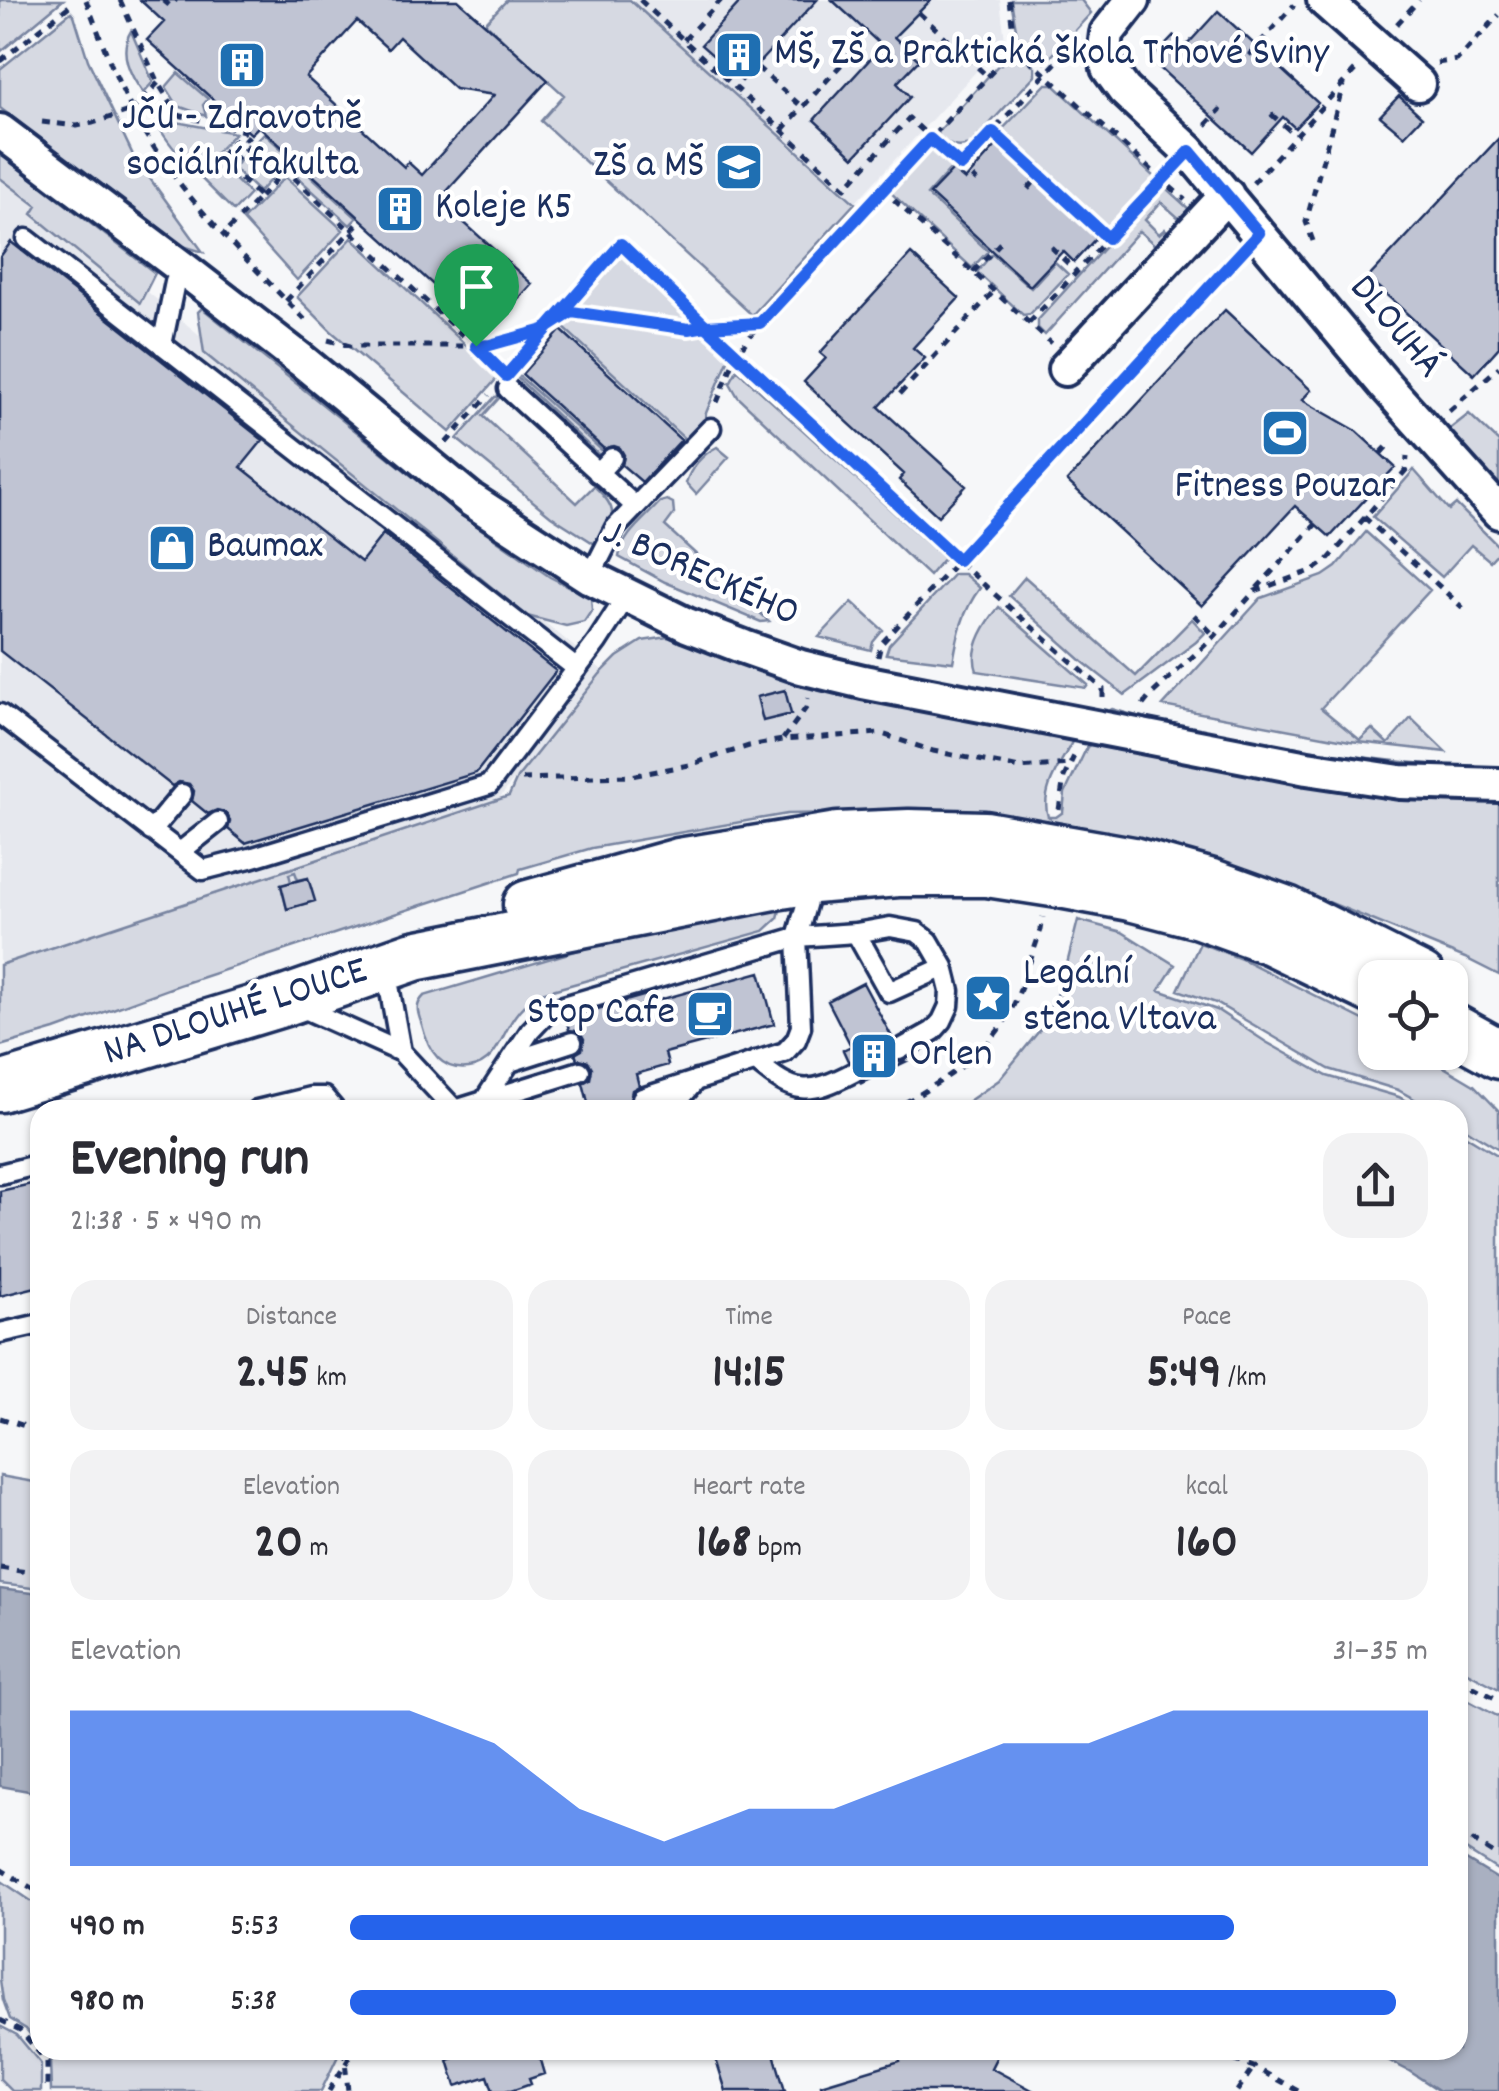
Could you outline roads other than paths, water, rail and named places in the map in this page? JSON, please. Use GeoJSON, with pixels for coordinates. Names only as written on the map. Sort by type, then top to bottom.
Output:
{"type":"FeatureCollection","features":[{"type":"Feature","properties":{"kind":"main road"},"geometry":{"type":"LineString","coordinates":[[400,961],[513,909],[679,863],[838,837],[909,834],[985,836],[1133,862],[1196,879],[1286,911],[1385,960]]}},
{"type":"Feature","properties":{"kind":"main road"},"geometry":{"type":"LineString","coordinates":[[400,961],[813,878],[898,872],[987,872],[1130,896],[1198,914],[1271,940],[1358,982]]}},
{"type":"Feature","properties":{"kind":"main road","name":"NA DLOUHÉ LOUCE"},"geometry":{"type":"LineString","coordinates":[[0,1088],[286,1001],[400,961]]}},
{"type":"Feature","properties":{"kind":"main road"},"geometry":{"type":"LineString","coordinates":[[1468,1002],[1499,1018]]}},
{"type":"Feature","properties":{"kind":"main road"},"geometry":{"type":"LineString","coordinates":[[1468,1037],[1499,1054]]}},
{"type":"Feature","properties":{"kind":"street","name":"DLOUHÁ"},"geometry":{"type":"LineString","coordinates":[[1133,0],[1108,34],[1104,49],[1108,68],[1124,90],[1195,140],[1228,200],[1499,512]]}},
{"type":"Feature","properties":{"kind":"street"},"geometry":{"type":"LineString","coordinates":[[1324,0],[1415,81]]}},
{"type":"Feature","properties":{"kind":"street","name":"J. BORECKÉHO"},"geometry":{"type":"LineString","coordinates":[[0,131],[301,360],[470,499],[590,577],[715,636],[813,670],[863,682],[1307,768],[1400,782],[1499,785]]}},
{"type":"Feature","properties":{"kind":"street"},"geometry":{"type":"LineString","coordinates":[[1068,365],[1228,200]]}},
{"type":"Feature","properties":{"kind":"lane"},"geometry":{"type":"LineString","coordinates":[[27,239],[577,669]]}},
{"type":"Feature","properties":{"kind":"lane"},"geometry":{"type":"LineString","coordinates":[[162,344],[175,282],[185,270]]}},
{"type":"Feature","properties":{"kind":"lane"},"geometry":{"type":"LineString","coordinates":[[499,391],[635,506]]}},
{"type":"Feature","properties":{"kind":"lane"},"geometry":{"type":"LineString","coordinates":[[590,577],[615,528],[711,428]]}},
{"type":"Feature","properties":{"kind":"lane"},"geometry":{"type":"LineString","coordinates":[[598,472],[612,458]]}},
{"type":"Feature","properties":{"kind":"lane"},"geometry":{"type":"LineString","coordinates":[[0,714],[203,870],[489,785],[626,597]]}},
{"type":"Feature","properties":{"kind":"lane"},"geometry":{"type":"LineString","coordinates":[[152,830],[182,794]]}},
{"type":"Feature","properties":{"kind":"lane"},"geometry":{"type":"LineString","coordinates":[[180,852],[218,822]]}},
{"type":"Feature","properties":{"kind":"lane"},"geometry":{"type":"LineString","coordinates":[[642,1098],[786,1052],[796,1040],[801,1027],[797,937],[813,878]]}},
{"type":"Feature","properties":{"kind":"lane"},"geometry":{"type":"LineString","coordinates":[[485,1100],[530,1031],[550,1010],[612,996],[797,937],[890,927],[916,932],[929,941],[944,967],[950,1006],[933,1032],[899,1050]]}},
{"type":"Feature","properties":{"kind":"lane"},"geometry":{"type":"LineString","coordinates":[[856,933],[889,992],[944,967]]}},
{"type":"Feature","properties":{"kind":"lane"},"geometry":{"type":"LineString","coordinates":[[400,961],[401,1052]]}},
{"type":"Feature","properties":{"kind":"lane"},"geometry":{"type":"LineString","coordinates":[[286,1001],[401,1052],[446,1100]]}},
{"type":"Feature","properties":{"kind":"lane"},"geometry":{"type":"LineString","coordinates":[[510,1062],[572,1042]]}},
{"type":"Feature","properties":{"kind":"lane"},"geometry":{"type":"LineString","coordinates":[[755,1062],[778,1080],[804,1090],[832,1084],[854,1072]]}},
{"type":"Feature","properties":{"kind":"lane"},"geometry":{"type":"LineString","coordinates":[[487,1100],[580,1071]]}},
{"type":"Feature","properties":{"kind":"lane"},"geometry":{"type":"LineString","coordinates":[[679,1100],[696,1080]]}},
{"type":"Feature","properties":{"kind":"lane"},"geometry":{"type":"LineString","coordinates":[[299,1100],[327,1100]]}},
{"type":"Feature","properties":{"kind":"lane"},"geometry":{"type":"LineString","coordinates":[[0,1174],[30,1166]]}},
{"type":"Feature","properties":{"kind":"lane"},"geometry":{"type":"LineString","coordinates":[[0,1334],[30,1326]]}},
{"type":"Feature","properties":{"kind":"water"},"geometry":{"type":"Polygon","coordinates":[[[0,1589],[30,1593],[30,1791],[0,1786],[0,1589]]]}},
{"type":"Feature","properties":{"kind":"water"},"geometry":{"type":"Polygon","coordinates":[[[1468,1861],[1499,1880],[1499,2091],[1440,2091],[1388,2060],[1468,2060],[1468,1861]]]}},
{"type":"Feature","properties":{"kind":"place","name":"MŠ, ZŠ a Praktická škola Trhové Sviny"},"geometry":{"type":"Point","coordinates":[739,55]}},
{"type":"Feature","properties":{"kind":"place","name":"JČU - Zdravotně sociální fakulta"},"geometry":{"type":"Point","coordinates":[242,65]}},
{"type":"Feature","properties":{"kind":"place","name":"ZŠ a MŠ"},"geometry":{"type":"Point","coordinates":[739,167]}},
{"type":"Feature","properties":{"kind":"place","name":"Koleje K5"},"geometry":{"type":"Point","coordinates":[400,209]}},
{"type":"Feature","properties":{"kind":"place","name":"Fitness Pouzar"},"geometry":{"type":"Point","coordinates":[1285,433]}},
{"type":"Feature","properties":{"kind":"place","name":"Baumax"},"geometry":{"type":"Point","coordinates":[172,548]}},
{"type":"Feature","properties":{"kind":"place","name":"Legální stěna Vltava"},"geometry":{"type":"Point","coordinates":[988,998]}},
{"type":"Feature","properties":{"kind":"place","name":"Stop Cafe"},"geometry":{"type":"Point","coordinates":[710,1014]}},
{"type":"Feature","properties":{"kind":"place","name":"Orlen"},"geometry":{"type":"Point","coordinates":[874,1056]}}]}
